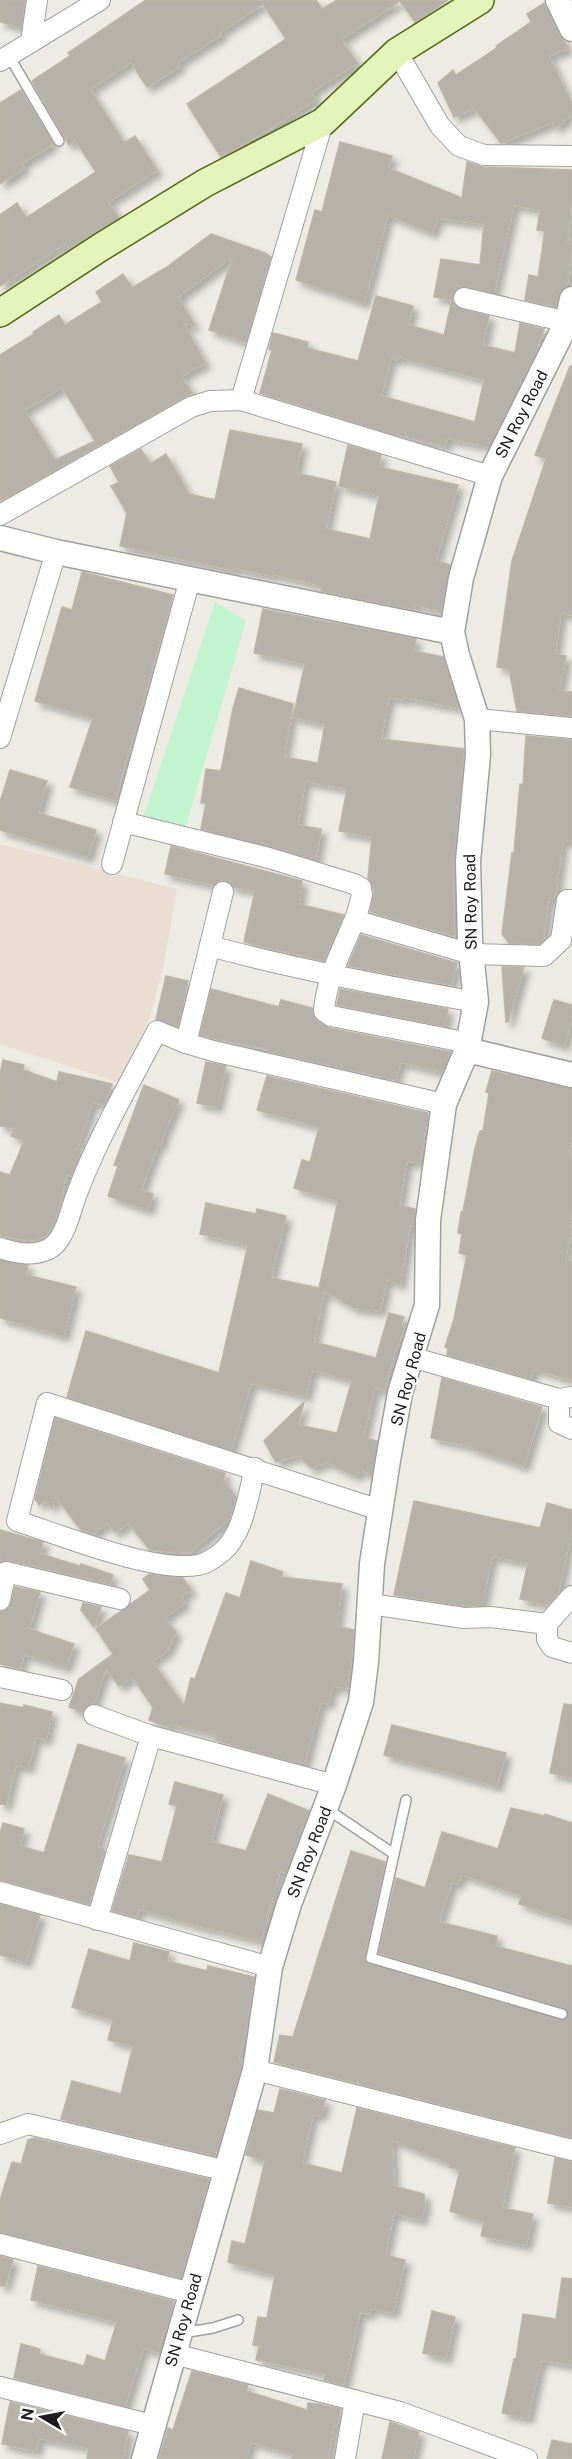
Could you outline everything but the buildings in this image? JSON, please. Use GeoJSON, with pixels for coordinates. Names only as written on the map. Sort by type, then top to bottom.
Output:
{"type":"FeatureCollection","features":[{"type":"Feature","properties":{"kind":"main road"},"geometry":{"type":"LineString","coordinates":[[0,313],[205,183],[323,122],[397,52],[480,0]]}},
{"type":"Feature","properties":{"kind":"street"},"geometry":{"type":"LineString","coordinates":[[32,42],[38,0]]}},
{"type":"Feature","properties":{"kind":"street"},"geometry":{"type":"LineString","coordinates":[[4,58],[100,0]]}},
{"type":"Feature","properties":{"kind":"street"},"geometry":{"type":"LineString","coordinates":[[558,0],[572,29]]}},
{"type":"Feature","properties":{"kind":"street"},"geometry":{"type":"LineString","coordinates":[[397,52],[440,126],[459,146],[484,155],[572,156]]}},
{"type":"Feature","properties":{"kind":"street"},"geometry":{"type":"LineString","coordinates":[[241,400],[323,122]]}},
{"type":"Feature","properties":{"kind":"street"},"geometry":{"type":"LineString","coordinates":[[464,298],[570,315]]}},
{"type":"Feature","properties":{"kind":"street","name":"SN Roy Road"},"geometry":{"type":"LineString","coordinates":[[144,2459],[255,2070],[270,1966],[289,1904],[334,1785],[361,1702],[371,1604],[372,1564],[380,1510],[400,1393],[427,1305],[428,1220],[444,1104],[468,1046],[476,1002],[471,954],[468,861],[478,755],[477,719],[457,656],[452,632],[461,578],[490,476],[570,315]]}},
{"type":"Feature","properties":{"kind":"street"},"geometry":{"type":"LineString","coordinates":[[0,515],[191,407],[210,401],[241,400],[490,476]]}},
{"type":"Feature","properties":{"kind":"street"},"geometry":{"type":"LineString","coordinates":[[0,538],[56,552],[452,632]]}},
{"type":"Feature","properties":{"kind":"street"},"geometry":{"type":"LineString","coordinates":[[0,738],[56,552]]}},
{"type":"Feature","properties":{"kind":"street"},"geometry":{"type":"LineString","coordinates":[[112,864],[190,579]]}},
{"type":"Feature","properties":{"kind":"street"},"geometry":{"type":"LineString","coordinates":[[477,719],[572,729]]}},
{"type":"Feature","properties":{"kind":"street"},"geometry":{"type":"LineString","coordinates":[[123,822],[269,858],[361,888],[362,895],[357,914],[332,976],[325,1000],[324,1011],[331,1016],[468,1046],[572,1075]]}},
{"type":"Feature","properties":{"kind":"street"},"geometry":{"type":"LineString","coordinates":[[186,1043],[223,892]]}},
{"type":"Feature","properties":{"kind":"street"},"geometry":{"type":"LineString","coordinates":[[357,914],[361,922],[369,925],[471,954],[544,956],[561,940],[567,900],[572,900]]}},
{"type":"Feature","properties":{"kind":"street"},"geometry":{"type":"LineString","coordinates":[[210,946],[278,965],[476,1002]]}},
{"type":"Feature","properties":{"kind":"street"},"geometry":{"type":"LineString","coordinates":[[0,1248],[23,1255],[51,1248],[62,1234],[84,1173],[157,1031],[186,1043],[444,1104]]}},
{"type":"Feature","properties":{"kind":"street"},"geometry":{"type":"LineString","coordinates":[[411,1357],[565,1398],[558,1423],[572,1429]]}},
{"type":"Feature","properties":{"kind":"street"},"geometry":{"type":"LineString","coordinates":[[255,1468],[239,1529],[223,1551],[200,1565],[181,1566],[150,1562],[17,1521],[47,1403],[255,1468],[380,1510]]}},
{"type":"Feature","properties":{"kind":"street"},"geometry":{"type":"LineString","coordinates":[[0,1600],[6,1572],[120,1599]]}},
{"type":"Feature","properties":{"kind":"street"},"geometry":{"type":"LineString","coordinates":[[572,1596],[547,1624],[547,1639],[552,1647],[572,1653]]}},
{"type":"Feature","properties":{"kind":"street"},"geometry":{"type":"LineString","coordinates":[[371,1604],[465,1618],[491,1617],[547,1624]]}},
{"type":"Feature","properties":{"kind":"street"},"geometry":{"type":"LineString","coordinates":[[0,1677],[62,1690]]}},
{"type":"Feature","properties":{"kind":"street"},"geometry":{"type":"LineString","coordinates":[[94,1715],[151,1736],[334,1785]]}},
{"type":"Feature","properties":{"kind":"street"},"geometry":{"type":"LineString","coordinates":[[97,1920],[151,1736]]}},
{"type":"Feature","properties":{"kind":"street"},"geometry":{"type":"LineString","coordinates":[[0,1892],[270,1966]]}},
{"type":"Feature","properties":{"kind":"street"},"geometry":{"type":"LineString","coordinates":[[255,2070],[572,2150]]}},
{"type":"Feature","properties":{"kind":"street"},"geometry":{"type":"LineString","coordinates":[[0,2134],[28,2124],[228,2171]]}},
{"type":"Feature","properties":{"kind":"street"},"geometry":{"type":"LineString","coordinates":[[0,2244],[191,2293]]}},
{"type":"Feature","properties":{"kind":"street"},"geometry":{"type":"LineString","coordinates":[[177,2343],[400,2412],[505,2455],[527,2459]]}},
{"type":"Feature","properties":{"kind":"street"},"geometry":{"type":"LineString","coordinates":[[1,2392],[152,2425]]}},
{"type":"Feature","properties":{"kind":"street"},"geometry":{"type":"LineString","coordinates":[[345,2459],[356,2400]]}},
{"type":"Feature","properties":{"kind":"lane"},"geometry":{"type":"LineString","coordinates":[[4,58],[59,141]]}},
{"type":"Feature","properties":{"kind":"lane"},"geometry":{"type":"LineString","coordinates":[[406,1800],[371,1958],[562,2014]]}},
{"type":"Feature","properties":{"kind":"lane"},"geometry":{"type":"LineString","coordinates":[[325,1808],[394,1854]]}},
{"type":"Feature","properties":{"kind":"lane"},"geometry":{"type":"LineString","coordinates":[[177,2343],[238,2320]]}},
{"type":"Feature","properties":{"kind":"shaded area"},"geometry":{"type":"Polygon","coordinates":[[[0,844],[177,889],[163,969],[150,1017],[120,1083],[0,1044],[0,844]]]}},
{"type":"Feature","properties":{"kind":"green space"},"geometry":{"type":"Polygon","coordinates":[[[215,602],[246,621],[183,836],[142,821],[215,602]]]}}]}
